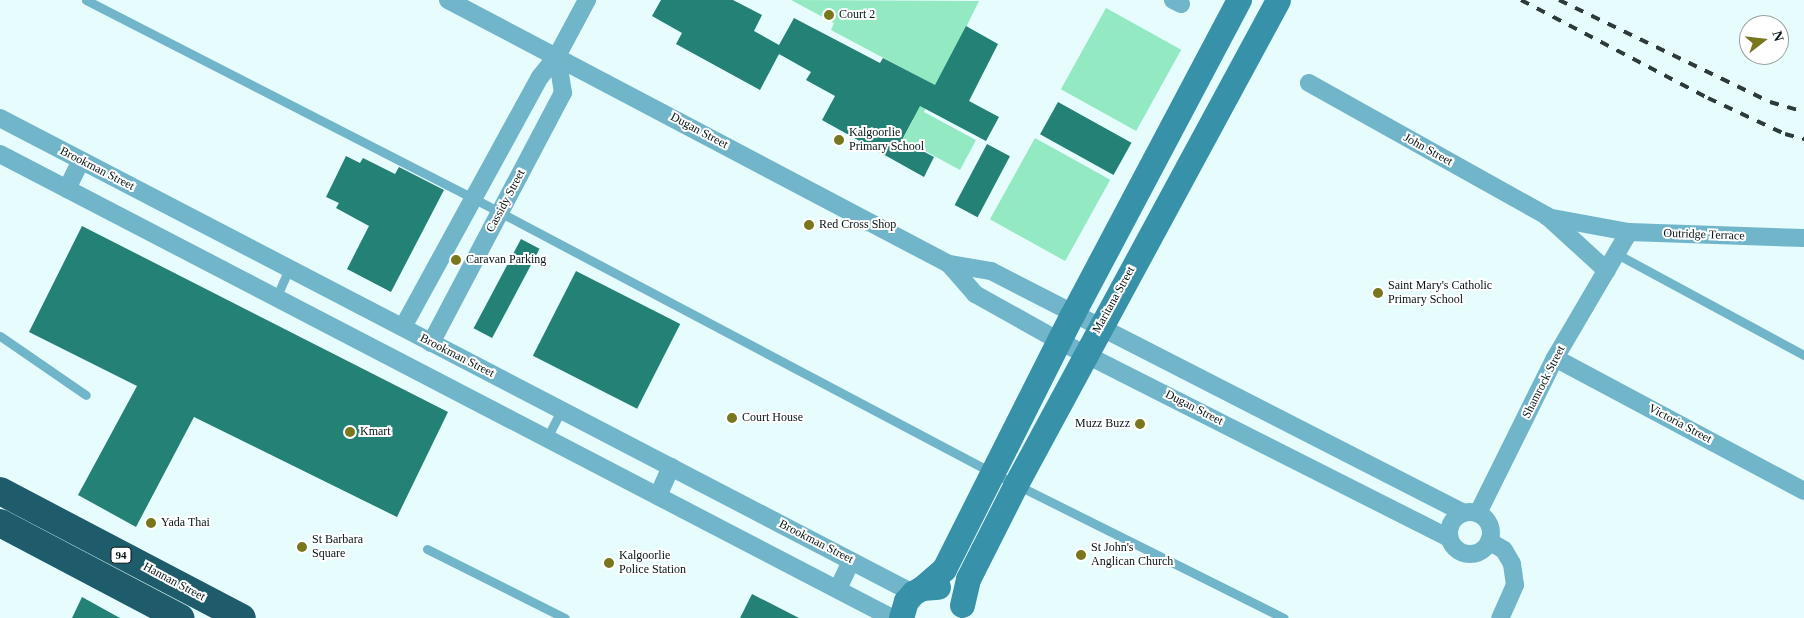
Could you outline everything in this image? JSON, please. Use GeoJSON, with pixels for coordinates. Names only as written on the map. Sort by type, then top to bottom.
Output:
{"type":"FeatureCollection","features":[{"type":"Feature","properties":{"kind":"highway","name":"Hannan Street"},"geometry":{"type":"LineString","coordinates":[[0,491],[242,618]]}},
{"type":"Feature","properties":{"kind":"highway","name":"94"},"geometry":{"type":"LineString","coordinates":[[0,523],[180,618]]}},
{"type":"Feature","properties":{"kind":"main road"},"geometry":{"type":"LineString","coordinates":[[901,618],[906,601],[944,569],[1072,315],[1239,0]]}},
{"type":"Feature","properties":{"kind":"main road","name":"Maritana Street"},"geometry":{"type":"LineString","coordinates":[[964,611],[968,579],[1016,484],[1098,328],[1278,0]]}},
{"type":"Feature","properties":{"kind":"main road"},"geometry":{"type":"LineString","coordinates":[[918,591],[945,589],[964,611]]}},
{"type":"Feature","properties":{"kind":"street","name":"Dugan Street"},"geometry":{"type":"LineString","coordinates":[[448,0],[558,56],[949,264],[991,271],[1072,315],[1470,512]]}},
{"type":"Feature","properties":{"kind":"street"},"geometry":{"type":"LineString","coordinates":[[402,328],[540,77],[558,56],[587,0]]}},
{"type":"Feature","properties":{"kind":"street","name":"Cassidy Street"},"geometry":{"type":"LineString","coordinates":[[431,342],[563,93],[558,56]]}},
{"type":"Feature","properties":{"kind":"street","name":"John Street"},"geometry":{"type":"LineString","coordinates":[[1309,83],[1547,216],[1606,271]]}},
{"type":"Feature","properties":{"kind":"street","name":"Brookman Street"},"geometry":{"type":"LineString","coordinates":[[0,118],[851,561],[918,591]]}},
{"type":"Feature","properties":{"kind":"street"},"geometry":{"type":"LineString","coordinates":[[0,154],[892,618]]}},
{"type":"Feature","properties":{"kind":"street"},"geometry":{"type":"LineString","coordinates":[[67,189],[81,160]]}},
{"type":"Feature","properties":{"kind":"street","name":"John Street"},"geometry":{"type":"LineString","coordinates":[[1547,216],[1629,232]]}},
{"type":"Feature","properties":{"kind":"street"},"geometry":{"type":"LineString","coordinates":[[1616,254],[1629,232]]}},
{"type":"Feature","properties":{"kind":"street","name":"Outridge Terrace"},"geometry":{"type":"LineString","coordinates":[[1629,232],[1804,238]]}},
{"type":"Feature","properties":{"kind":"street","name":"Shamrock Street"},"geometry":{"type":"LineString","coordinates":[[1470,512],[1555,358],[1616,254]]}},
{"type":"Feature","properties":{"kind":"street","name":"Dugan Street"},"geometry":{"type":"LineString","coordinates":[[949,264],[975,294],[1059,341],[1449,538]]}},
{"type":"Feature","properties":{"kind":"street","name":"Victoria Street"},"geometry":{"type":"LineString","coordinates":[[1555,358],[1804,491]]}},
{"type":"Feature","properties":{"kind":"street"},"geometry":{"type":"LineString","coordinates":[[658,496],[671,467]]}},
{"type":"Feature","properties":{"kind":"street"},"geometry":{"type":"LineString","coordinates":[[1470,512],[1487,520],[1491,530],[1489,542],[1483,550],[1474,554],[1459,550],[1449,538],[1451,523],[1470,512]]}},
{"type":"Feature","properties":{"kind":"street"},"geometry":{"type":"LineString","coordinates":[[1489,542],[1504,550],[1512,564],[1516,586],[1500,618]]}},
{"type":"Feature","properties":{"kind":"street"},"geometry":{"type":"LineString","coordinates":[[838,589],[851,561]]}},
{"type":"Feature","properties":{"kind":"lane"},"geometry":{"type":"LineString","coordinates":[[86,0],[474,198],[992,472],[1284,618]]}},
{"type":"Feature","properties":{"kind":"lane"},"geometry":{"type":"LineString","coordinates":[[1616,254],[1804,355]]}},
{"type":"Feature","properties":{"kind":"lane"},"geometry":{"type":"LineString","coordinates":[[276,298],[289,269]]}},
{"type":"Feature","properties":{"kind":"lane"},"geometry":{"type":"LineString","coordinates":[[0,336],[86,395]]}},
{"type":"Feature","properties":{"kind":"lane"},"geometry":{"type":"LineString","coordinates":[[547,438],[561,410]]}},
{"type":"Feature","properties":{"kind":"lane"},"geometry":{"type":"LineString","coordinates":[[427,549],[565,618]]}},
{"type":"Feature","properties":{"kind":"green space"},"geometry":{"type":"Polygon","coordinates":[[[791,0],[979,1],[924,112],[976,140],[960,170],[903,139],[913,120],[889,107],[925,80],[831,30],[834,23],[791,0]]]}},
{"type":"Feature","properties":{"kind":"green space"},"geometry":{"type":"Polygon","coordinates":[[[1106,8],[1181,50],[1136,131],[1061,89],[1106,8]]]}},
{"type":"Feature","properties":{"kind":"green space"},"geometry":{"type":"Polygon","coordinates":[[[1035,138],[1110,180],[1065,261],[990,219],[1035,138]]]}},
{"type":"Feature","properties":{"kind":"building"},"geometry":{"type":"Polygon","coordinates":[[[661,0],[733,0],[762,15],[754,31],[779,45],[794,18],[880,63],[883,58],[935,85],[966,26],[998,44],[969,101],[999,117],[986,141],[920,106],[902,140],[934,157],[924,177],[822,120],[835,96],[806,80],[811,72],[779,54],[760,90],[676,44],[682,33],[652,16],[661,0]]]}},
{"type":"Feature","properties":{"kind":"building"},"geometry":{"type":"Polygon","coordinates":[[[1058,102],[1131,143],[1114,175],[1040,134],[1058,102]]]}},
{"type":"Feature","properties":{"kind":"building"},"geometry":{"type":"Polygon","coordinates":[[[987,144],[1010,156],[978,217],[955,205],[987,144]]]}},
{"type":"Feature","properties":{"kind":"building"},"geometry":{"type":"Polygon","coordinates":[[[346,156],[360,163],[363,158],[395,174],[399,167],[444,190],[391,292],[347,269],[369,226],[336,208],[339,203],[326,197],[346,156]]]}},
{"type":"Feature","properties":{"kind":"building"},"geometry":{"type":"Polygon","coordinates":[[[82,226],[448,412],[397,517],[194,417],[136,527],[78,495],[137,386],[29,332],[82,226]]]}},
{"type":"Feature","properties":{"kind":"building"},"geometry":{"type":"Polygon","coordinates":[[[521,239],[540,249],[492,338],[474,328],[521,239]]]}},
{"type":"Feature","properties":{"kind":"building"},"geometry":{"type":"Polygon","coordinates":[[[576,271],[680,324],[637,409],[533,356],[576,271]]]}},
{"type":"Feature","properties":{"kind":"building"},"geometry":{"type":"Polygon","coordinates":[[[752,594],[799,618],[740,618],[752,594]]]}},
{"type":"Feature","properties":{"kind":"building"},"geometry":{"type":"Polygon","coordinates":[[[82,597],[120,618],[72,618],[82,597]]]}},
{"type":"Feature","properties":{"kind":"railway"},"geometry":{"type":"LineString","coordinates":[[1521,0],[1708,98],[1785,134],[1804,139]]}},
{"type":"Feature","properties":{"kind":"railway"},"geometry":{"type":"LineString","coordinates":[[1559,0],[1770,102],[1804,112]]}},
{"type":"Feature","properties":{"kind":"place","name":"Court 2"},"geometry":{"type":"Point","coordinates":[829,15]}},
{"type":"Feature","properties":{"kind":"place","name":"Kalgoorlie Primary School"},"geometry":{"type":"Point","coordinates":[839,140]}},
{"type":"Feature","properties":{"kind":"place","name":"Red Cross Shop"},"geometry":{"type":"Point","coordinates":[809,225]}},
{"type":"Feature","properties":{"kind":"place","name":"Caravan Parking"},"geometry":{"type":"Point","coordinates":[456,260]}},
{"type":"Feature","properties":{"kind":"place","name":"Saint Mary's Catholic Primary School"},"geometry":{"type":"Point","coordinates":[1378,293]}},
{"type":"Feature","properties":{"kind":"place","name":"Court House"},"geometry":{"type":"Point","coordinates":[732,418]}},
{"type":"Feature","properties":{"kind":"place","name":"Muzz Buzz"},"geometry":{"type":"Point","coordinates":[1140,424]}},
{"type":"Feature","properties":{"kind":"place","name":"Kmart"},"geometry":{"type":"Point","coordinates":[350,432]}},
{"type":"Feature","properties":{"kind":"place","name":"Yada Thai"},"geometry":{"type":"Point","coordinates":[151,523]}},
{"type":"Feature","properties":{"kind":"place","name":"St Barbara Square"},"geometry":{"type":"Point","coordinates":[302,547]}},
{"type":"Feature","properties":{"kind":"place","name":"St John's Anglican Church"},"geometry":{"type":"Point","coordinates":[1081,555]}},
{"type":"Feature","properties":{"kind":"place","name":"Kalgoorlie Police Station"},"geometry":{"type":"Point","coordinates":[609,563]}}]}
